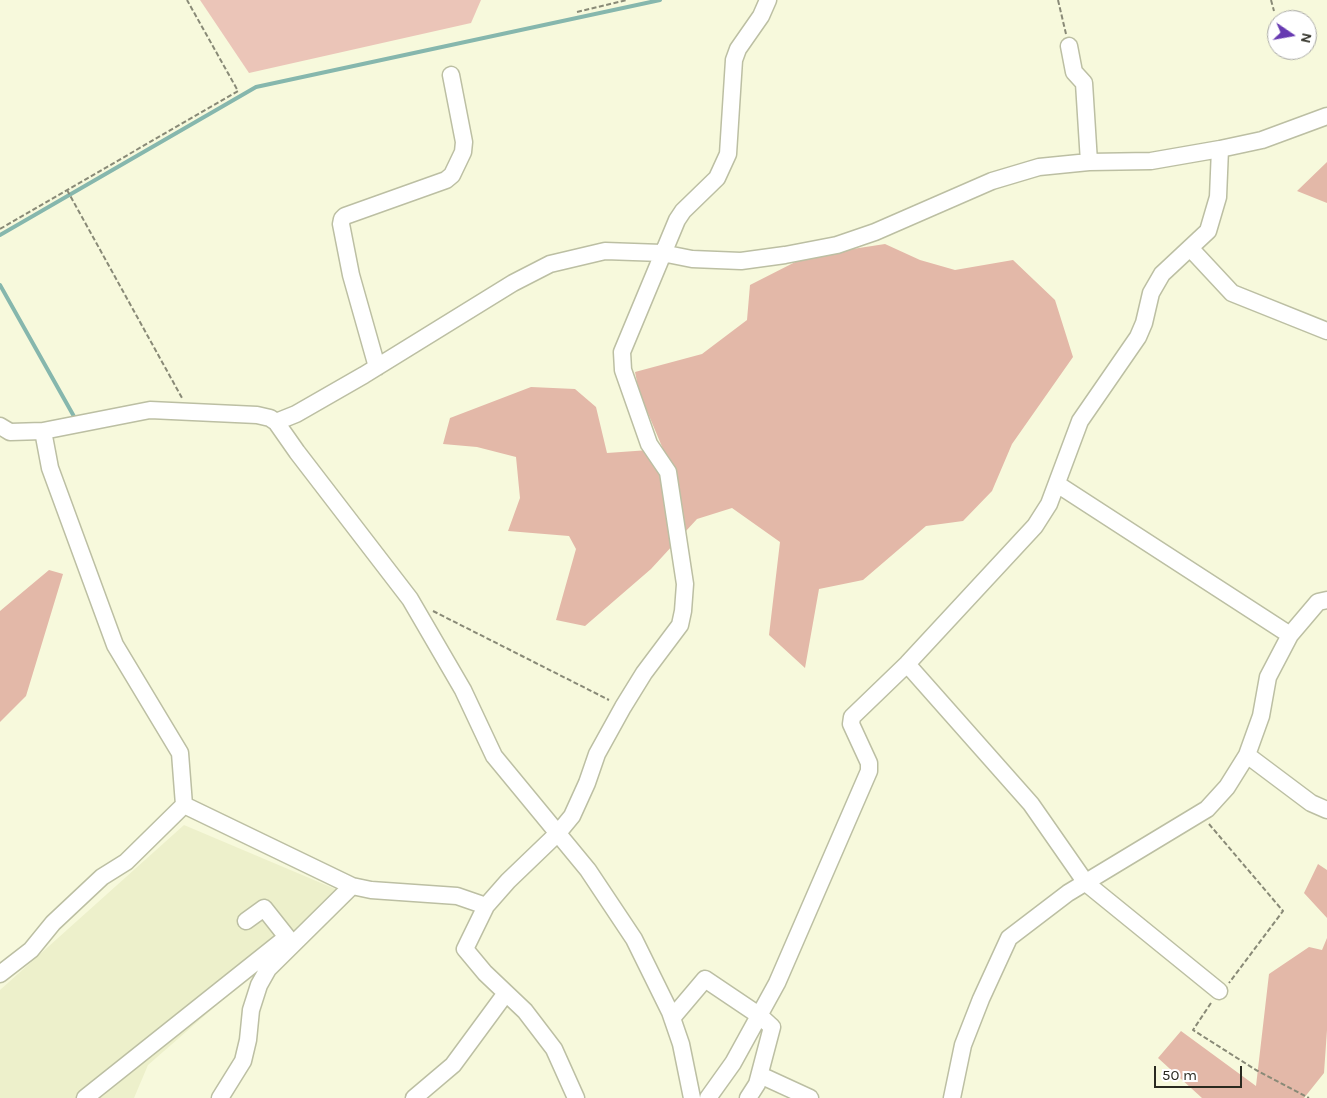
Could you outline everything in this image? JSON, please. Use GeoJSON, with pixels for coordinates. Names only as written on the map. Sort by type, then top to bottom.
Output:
{"type":"FeatureCollection","features":[{"type":"Feature","properties":{"kind":"street"},"geometry":{"type":"LineString","coordinates":[[576,1098],[554,1049],[525,1010],[506,993],[465,949],[486,906],[508,881],[558,833],[572,816],[588,783],[597,754],[623,707],[644,673],[680,625],[684,611],[685,584],[668,472],[649,444],[621,361],[622,352],[662,253],[680,215],[717,178],[728,154],[734,60],[738,49],[761,16],[768,0]]}},
{"type":"Feature","properties":{"kind":"street"},"geometry":{"type":"LineString","coordinates":[[1069,46],[1074,72],[1084,83],[1089,162]]}},
{"type":"Feature","properties":{"kind":"street"},"geometry":{"type":"LineString","coordinates":[[377,366],[351,275],[341,224],[342,219],[345,216],[446,180],[452,175],[463,152],[464,142],[452,74]]}},
{"type":"Feature","properties":{"kind":"street"},"geometry":{"type":"LineString","coordinates":[[276,422],[296,414],[497,293],[550,264],[605,251],[662,253],[692,259],[741,261],[837,245],[875,232],[992,181],[1039,167],[1089,162],[1151,161],[1220,149],[1262,140],[1327,116]]}},
{"type":"Feature","properties":{"kind":"street"},"geometry":{"type":"LineString","coordinates":[[708,1098],[733,1063],[760,1016],[869,771],[868,763],[851,724],[852,717],[907,664],[1035,526],[1049,504],[1062,464],[1080,421],[1138,337],[1144,323],[1151,293],[1162,274],[1191,249],[1208,231],[1218,197],[1220,149]]}},
{"type":"Feature","properties":{"kind":"street"},"geometry":{"type":"LineString","coordinates":[[1191,249],[1232,292],[1327,331]]}},
{"type":"Feature","properties":{"kind":"street"},"geometry":{"type":"LineString","coordinates":[[0,426],[10,432],[43,431],[150,410],[257,415],[270,418],[276,422],[410,599],[463,690],[494,756],[602,889],[634,939],[672,1018],[692,1098]]}},
{"type":"Feature","properties":{"kind":"street"},"geometry":{"type":"LineString","coordinates":[[0,974],[31,950],[53,923],[102,877],[126,862],[184,805],[180,753],[115,646],[50,468],[43,431]]}},
{"type":"Feature","properties":{"kind":"street"},"geometry":{"type":"LineString","coordinates":[[1057,484],[1290,634]]}},
{"type":"Feature","properties":{"kind":"street"},"geometry":{"type":"LineString","coordinates":[[952,1098],[963,1045],[981,999],[1009,938],[1061,898],[1200,813],[1227,787],[1247,755],[1261,716],[1268,677],[1290,634],[1318,602],[1327,600]]}},
{"type":"Feature","properties":{"kind":"street"},"geometry":{"type":"LineString","coordinates":[[907,664],[1031,804],[1086,883],[1219,992]]}},
{"type":"Feature","properties":{"kind":"street"},"geometry":{"type":"LineString","coordinates":[[1247,755],[1311,802],[1327,810]]}},
{"type":"Feature","properties":{"kind":"street"},"geometry":{"type":"LineString","coordinates":[[184,805],[352,886],[371,890],[457,896],[486,906]]}},
{"type":"Feature","properties":{"kind":"street"},"geometry":{"type":"LineString","coordinates":[[220,1098],[243,1061],[248,1040],[251,1010],[259,985],[268,968],[352,886]]}},
{"type":"Feature","properties":{"kind":"street"},"geometry":{"type":"LineString","coordinates":[[85,1098],[287,937],[264,908],[246,920]]}},
{"type":"Feature","properties":{"kind":"street"},"geometry":{"type":"LineString","coordinates":[[672,1018],[705,979],[760,1016],[772,1027],[760,1075],[748,1098]]}},
{"type":"Feature","properties":{"kind":"street"},"geometry":{"type":"LineString","coordinates":[[414,1098],[453,1065],[506,993]]}},
{"type":"Feature","properties":{"kind":"street"},"geometry":{"type":"LineString","coordinates":[[760,1075],[810,1098]]}},
{"type":"Feature","properties":{"kind":"path"},"geometry":{"type":"LineString","coordinates":[[0,228],[238,91],[186,0]]}},
{"type":"Feature","properties":{"kind":"path"},"geometry":{"type":"LineString","coordinates":[[577,12],[627,0]]}},
{"type":"Feature","properties":{"kind":"path"},"geometry":{"type":"LineString","coordinates":[[1058,0],[1069,46]]}},
{"type":"Feature","properties":{"kind":"path"},"geometry":{"type":"LineString","coordinates":[[67,190],[190,411]]}},
{"type":"Feature","properties":{"kind":"path"},"geometry":{"type":"LineString","coordinates":[[410,599],[623,707]]}},
{"type":"Feature","properties":{"kind":"path"},"geometry":{"type":"LineString","coordinates":[[1200,813],[1283,911],[1227,987],[1219,992],[1193,1030],[1232,1056],[1309,1098]]}},
{"type":"Feature","properties":{"kind":"shaded area"},"geometry":{"type":"Polygon","coordinates":[[[200,0],[481,0],[471,23],[249,73],[200,0]]]}},
{"type":"Feature","properties":{"kind":"shaded area"},"geometry":{"type":"Polygon","coordinates":[[[1327,162],[1327,203],[1297,191],[1327,162]]]}},
{"type":"Feature","properties":{"kind":"shaded area"},"geometry":{"type":"Polygon","coordinates":[[[885,244],[920,260],[955,270],[1013,260],[1055,300],[1073,357],[1012,444],[992,491],[963,521],[926,526],[863,580],[819,589],[805,668],[769,635],[780,542],[732,508],[697,519],[651,569],[585,626],[556,620],[576,549],[569,536],[508,531],[520,498],[516,457],[477,447],[443,444],[450,418],[531,387],[575,389],[596,407],[607,453],[663,449],[639,392],[635,372],[702,354],[747,320],[750,285],[807,256],[885,244]]]}},
{"type":"Feature","properties":{"kind":"shaded area"},"geometry":{"type":"Polygon","coordinates":[[[49,570],[63,574],[26,696],[0,722],[0,611],[49,570]]]}},
{"type":"Feature","properties":{"kind":"shaded area"},"geometry":{"type":"Polygon","coordinates":[[[184,825],[340,891],[265,963],[148,1065],[134,1098],[0,1098],[0,990],[184,825]]]}},
{"type":"Feature","properties":{"kind":"shaded area"},"geometry":{"type":"Polygon","coordinates":[[[1318,864],[1327,870],[1327,918],[1304,893],[1318,864]]]}},
{"type":"Feature","properties":{"kind":"shaded area"},"geometry":{"type":"Polygon","coordinates":[[[1327,938],[1327,1030],[1324,1073],[1304,1098],[1202,1098],[1158,1058],[1181,1031],[1256,1086],[1269,974],[1309,947],[1322,950],[1327,938]]]}},
{"type":"Feature","properties":{"kind":"waterway"},"geometry":{"type":"LineString","coordinates":[[0,235],[256,87],[660,0]]}},
{"type":"Feature","properties":{"kind":"waterway"},"geometry":{"type":"LineString","coordinates":[[0,285],[76,420]]}}]}
